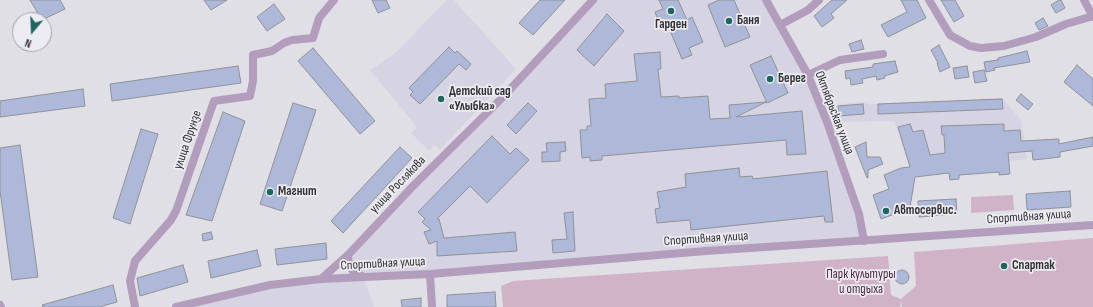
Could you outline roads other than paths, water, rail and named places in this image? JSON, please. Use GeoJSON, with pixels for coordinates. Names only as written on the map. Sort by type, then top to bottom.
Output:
{"type":"FeatureCollection","features":[{"type":"Feature","properties":{"kind":"street","name":"улица Фрунзе"},"geometry":{"type":"LineString","coordinates":[[135,307],[130,281],[134,261],[171,220],[176,211],[214,101],[250,96],[253,81],[254,55],[272,51],[284,43],[292,40],[313,38],[319,18],[334,0]]}},
{"type":"Feature","properties":{"kind":"street","name":"улица Рослякова"},"geometry":{"type":"LineString","coordinates":[[321,279],[348,255],[415,184],[503,97],[593,0]]}},
{"type":"Feature","properties":{"kind":"street","name":"Октябрьская улица"},"geometry":{"type":"LineString","coordinates":[[766,0],[808,75],[827,122],[856,207],[864,241]]}},
{"type":"Feature","properties":{"kind":"street"},"geometry":{"type":"LineString","coordinates":[[780,25],[808,10],[819,0]]}},
{"type":"Feature","properties":{"kind":"street"},"geometry":{"type":"LineString","coordinates":[[930,0],[950,35],[970,46],[981,48],[1004,46],[1036,37],[1066,24],[1093,16],[1084,0]]}},
{"type":"Feature","properties":{"kind":"street"},"geometry":{"type":"LineString","coordinates":[[808,75],[840,60],[883,54]]}},
{"type":"Feature","properties":{"kind":"street","name":"Спортивная улица"},"geometry":{"type":"LineString","coordinates":[[321,279],[430,274],[706,251],[1093,225]]}},
{"type":"Feature","properties":{"kind":"street"},"geometry":{"type":"LineString","coordinates":[[348,255],[349,266],[353,271],[362,276]]}},
{"type":"Feature","properties":{"kind":"street"},"geometry":{"type":"LineString","coordinates":[[430,274],[432,307]]}},
{"type":"Feature","properties":{"kind":"street"},"geometry":{"type":"LineString","coordinates":[[176,307],[270,285],[321,279]]}},
{"type":"Feature","properties":{"kind":"place","name":"Гарден"},"geometry":{"type":"Point","coordinates":[671,11]}},
{"type":"Feature","properties":{"kind":"place","name":"Баня"},"geometry":{"type":"Point","coordinates":[729,21]}},
{"type":"Feature","properties":{"kind":"place","name":"Берег"},"geometry":{"type":"Point","coordinates":[770,79]}},
{"type":"Feature","properties":{"kind":"place","name":"Детский сад «Улыбка»"},"geometry":{"type":"Point","coordinates":[441,99]}},
{"type":"Feature","properties":{"kind":"place","name":"Магнит"},"geometry":{"type":"Point","coordinates":[270,192]}},
{"type":"Feature","properties":{"kind":"place","name":"Автосервис."},"geometry":{"type":"Point","coordinates":[886,211]}},
{"type":"Feature","properties":{"kind":"place","name":"Спартак"},"geometry":{"type":"Point","coordinates":[1004,266]}},
{"type":"Feature","properties":{"kind":"park label","name":"Парк культуры и отдыха"},"geometry":{"type":"Point","coordinates":[861,282]}}]}
